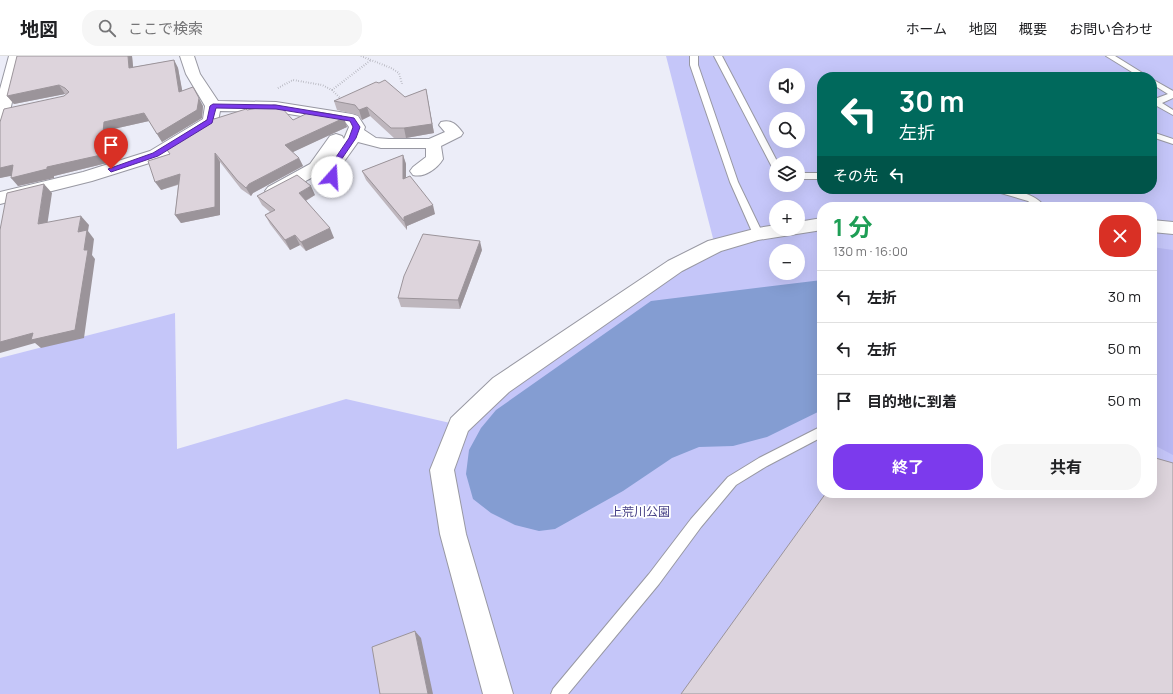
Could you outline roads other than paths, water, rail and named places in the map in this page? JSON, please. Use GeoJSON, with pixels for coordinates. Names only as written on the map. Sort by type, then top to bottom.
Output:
{"type":"FeatureCollection","features":[{"type":"Feature","properties":{"kind":"street"},"geometry":{"type":"LineString","coordinates":[[6,114],[16,56]]}},
{"type":"Feature","properties":{"kind":"street"},"geometry":{"type":"LineString","coordinates":[[0,215],[2,197],[86,176],[156,155],[210,121],[213,106],[193,74],[186,56]]}},
{"type":"Feature","properties":{"kind":"street"},"geometry":{"type":"LineString","coordinates":[[213,106],[276,107],[354,125],[365,139],[392,144],[423,142],[432,144],[455,133],[447,125]]}},
{"type":"Feature","properties":{"kind":"street"},"geometry":{"type":"LineString","coordinates":[[329,190],[335,163],[353,138],[354,125]]}},
{"type":"Feature","properties":{"kind":"street"},"geometry":{"type":"LineString","coordinates":[[260,198],[316,168],[354,125]]}},
{"type":"Feature","properties":{"kind":"street"},"geometry":{"type":"LineString","coordinates":[[419,171],[435,159],[432,144]]}},
{"type":"Feature","properties":{"kind":"street"},"geometry":{"type":"LineString","coordinates":[[805,227],[817,225]]}},
{"type":"Feature","properties":{"kind":"street"},"geometry":{"type":"LineString","coordinates":[[1157,226],[1173,228]]}},
{"type":"Feature","properties":{"kind":"street"},"geometry":{"type":"LineString","coordinates":[[498,694],[454,534],[442,470],[459,425],[501,384],[674,266],[715,246],[769,232]]}},
{"type":"Feature","properties":{"kind":"lane"},"geometry":{"type":"LineString","coordinates":[[694,56],[694,65],[731,175],[758,234]]}},
{"type":"Feature","properties":{"kind":"lane"},"geometry":{"type":"LineString","coordinates":[[718,56],[770,156]]}},
{"type":"Feature","properties":{"kind":"lane"},"geometry":{"type":"LineString","coordinates":[[1110,56],[1137,72]]}},
{"type":"Feature","properties":{"kind":"lane"},"geometry":{"type":"LineString","coordinates":[[1157,84],[1173,94]]}},
{"type":"Feature","properties":{"kind":"lane"},"geometry":{"type":"LineString","coordinates":[[1157,102],[1173,94]]}},
{"type":"Feature","properties":{"kind":"lane"},"geometry":{"type":"LineString","coordinates":[[1157,105],[1173,113]]}},
{"type":"Feature","properties":{"kind":"lane"},"geometry":{"type":"LineString","coordinates":[[1157,136],[1173,142]]}},
{"type":"Feature","properties":{"kind":"lane"},"geometry":{"type":"LineString","coordinates":[[805,176],[817,176]]}},
{"type":"Feature","properties":{"kind":"lane"},"geometry":{"type":"LineString","coordinates":[[1014,194],[1031,199],[1035,202]]}},
{"type":"Feature","properties":{"kind":"lane"},"geometry":{"type":"LineString","coordinates":[[558,694],[654,578],[696,523],[732,481],[763,462],[817,434]]}},
{"type":"Feature","properties":{"kind":"park label","name":"上荒川公園"},"geometry":{"type":"Point","coordinates":[640,511]}}]}
